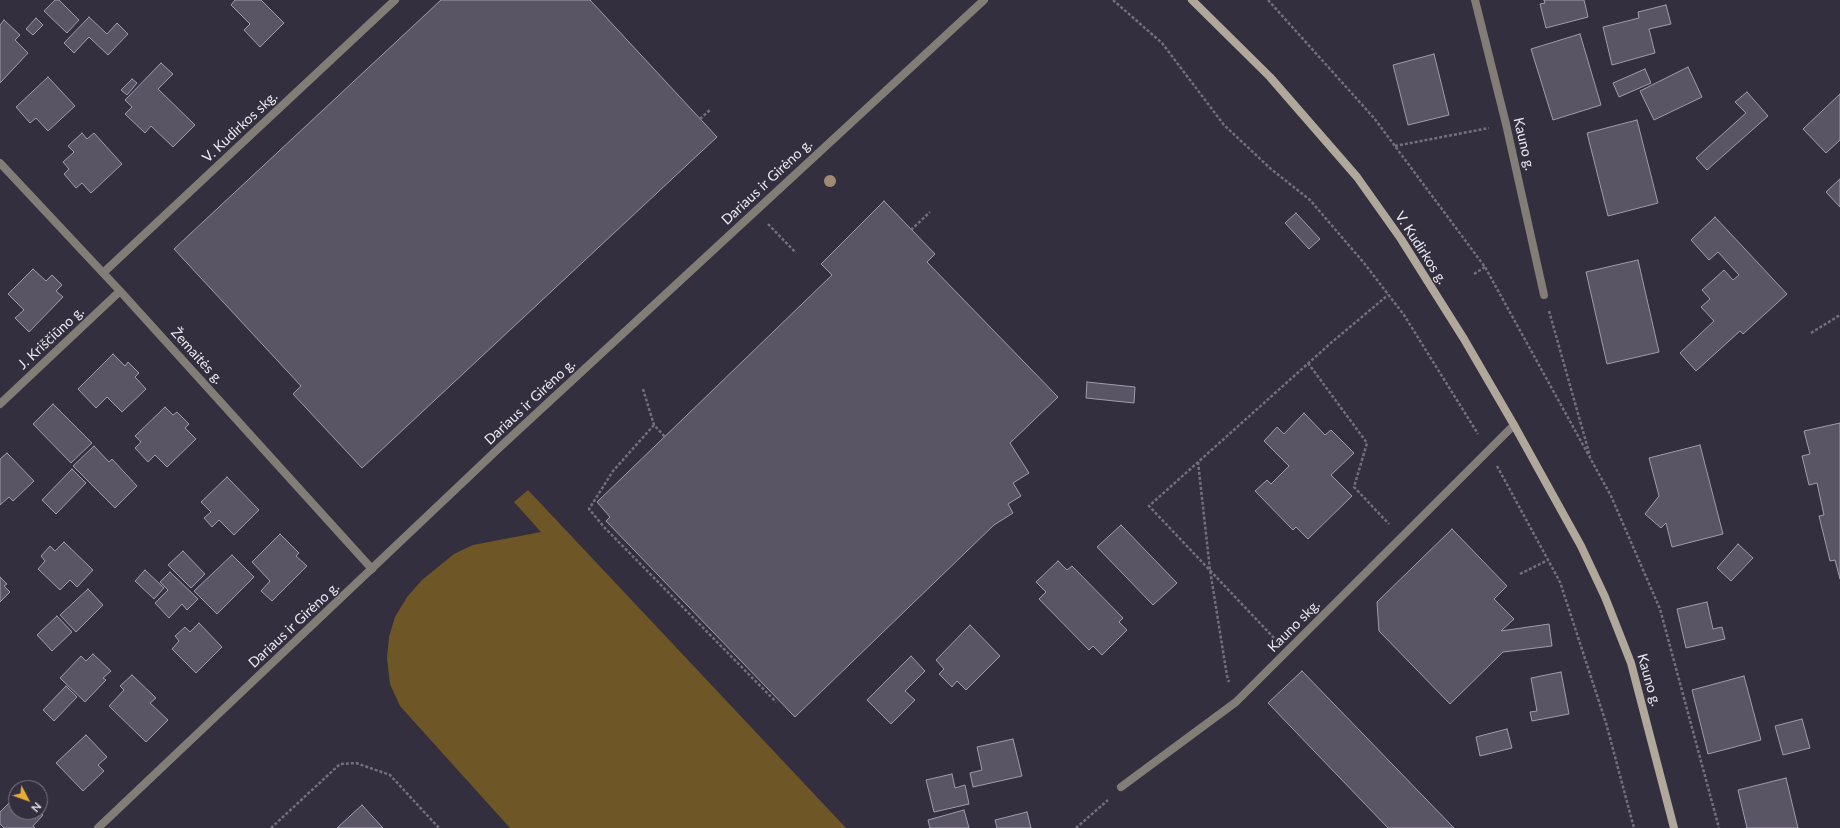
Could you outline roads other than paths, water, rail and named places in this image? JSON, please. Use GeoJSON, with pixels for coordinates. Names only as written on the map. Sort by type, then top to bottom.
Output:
{"type":"FeatureCollection","features":[{"type":"Feature","properties":{"kind":"main road","name":"V. Kudirkos g."},"geometry":{"type":"LineString","coordinates":[[1192,0],[1270,77],[1357,177],[1401,239],[1464,339],[1514,425],[1581,546]]}},
{"type":"Feature","properties":{"kind":"main road","name":"Kauno g."},"geometry":{"type":"LineString","coordinates":[[1581,546],[1605,597],[1631,663],[1674,828]]}},
{"type":"Feature","properties":{"kind":"street","name":"V. Kudirkos skg."},"geometry":{"type":"LineString","coordinates":[[104,273],[395,0]]}},
{"type":"Feature","properties":{"kind":"street","name":"Dariaus ir Girėno g."},"geometry":{"type":"LineString","coordinates":[[98,828],[499,448],[984,0]]}},
{"type":"Feature","properties":{"kind":"street","name":"Kauno g."},"geometry":{"type":"LineString","coordinates":[[1475,0],[1506,124],[1544,295]]}},
{"type":"Feature","properties":{"kind":"street","name":"Žemaitės g."},"geometry":{"type":"LineString","coordinates":[[0,163],[104,273],[372,569]]}},
{"type":"Feature","properties":{"kind":"street","name":"J. Kriščiūno g."},"geometry":{"type":"LineString","coordinates":[[0,404],[120,291]]}},
{"type":"Feature","properties":{"kind":"street","name":"Kauno skg."},"geometry":{"type":"LineString","coordinates":[[1121,787],[1236,702],[1514,425]]}}]}
